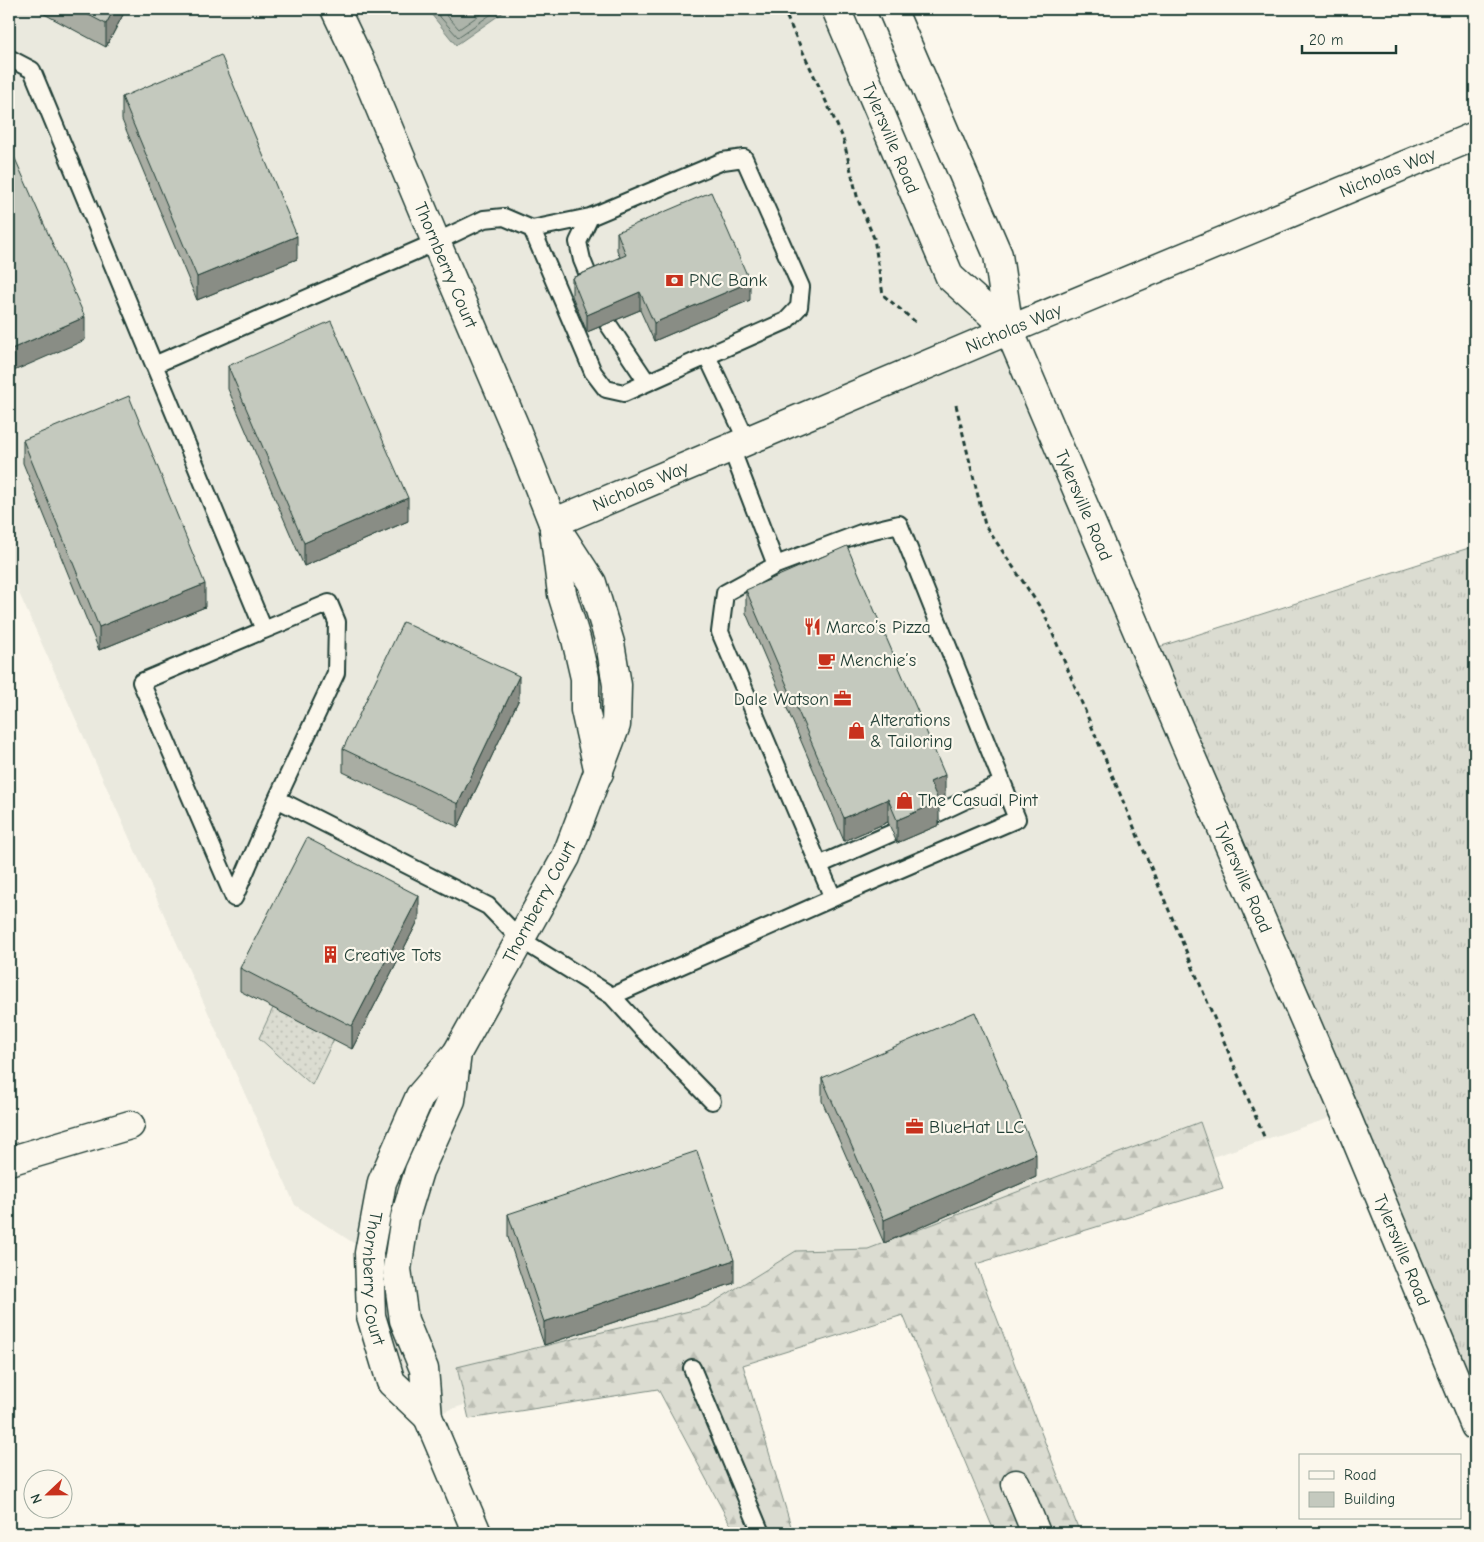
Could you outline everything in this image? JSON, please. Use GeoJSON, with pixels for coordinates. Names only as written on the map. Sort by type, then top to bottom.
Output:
{"type":"FeatureCollection","features":[{"type":"Feature","properties":{"kind":"street","name":"Thornberry Court"},"geometry":{"type":"LineString","coordinates":[[336,9],[365,72],[515,427],[553,523],[592,583],[610,643],[617,685],[616,725],[566,857],[457,1053],[420,1096],[382,1182],[369,1253],[371,1316],[391,1382],[428,1417],[477,1533]]}},
{"type":"Feature","properties":{"kind":"street","name":"Tylersville Road"},"geometry":{"type":"LineString","coordinates":[[836,9],[950,277],[1009,330]]}},
{"type":"Feature","properties":{"kind":"street","name":"Tylersville Road"},"geometry":{"type":"LineString","coordinates":[[892,9],[998,255],[1009,330],[1346,1113],[1475,1426]]}},
{"type":"Feature","properties":{"kind":"street","name":"Nicholas Way"},"geometry":{"type":"LineString","coordinates":[[553,523],[1475,136]]}},
{"type":"Feature","properties":{"kind":"street"},"geometry":{"type":"LineString","coordinates":[[9,1161],[130,1125]]}},
{"type":"Feature","properties":{"kind":"street"},"geometry":{"type":"LineString","coordinates":[[1016,1484],[1036,1533]]}},
{"type":"Feature","properties":{"kind":"lane"},"geometry":{"type":"LineString","coordinates":[[9,58],[32,70],[264,630]]}},
{"type":"Feature","properties":{"kind":"lane"},"geometry":{"type":"LineString","coordinates":[[154,365],[436,242],[484,219],[504,217],[532,229],[590,217],[723,161],[744,158],[801,287],[799,307],[786,321],[624,393],[606,389],[593,372],[532,229]]}},
{"type":"Feature","properties":{"kind":"lane"},"geometry":{"type":"LineString","coordinates":[[590,217],[578,242],[582,260],[592,287]]}},
{"type":"Feature","properties":{"kind":"lane"},"geometry":{"type":"LineString","coordinates":[[608,324],[647,382]]}},
{"type":"Feature","properties":{"kind":"lane"},"geometry":{"type":"LineString","coordinates":[[707,356],[739,444],[776,565]]}},
{"type":"Feature","properties":{"kind":"lane"},"geometry":{"type":"LineString","coordinates":[[612,996],[1016,819],[899,524],[861,533],[776,565],[725,593],[720,632],[833,898]]}},
{"type":"Feature","properties":{"kind":"lane"},"geometry":{"type":"LineString","coordinates":[[329,603],[337,622],[336,673],[277,799],[234,898],[141,682],[329,603]]}},
{"type":"Feature","properties":{"kind":"lane"},"geometry":{"type":"LineString","coordinates":[[934,815],[1002,783]]}},
{"type":"Feature","properties":{"kind":"lane"},"geometry":{"type":"LineString","coordinates":[[277,799],[488,906],[520,939],[612,996],[712,1101]]}},
{"type":"Feature","properties":{"kind":"lane"},"geometry":{"type":"LineString","coordinates":[[819,865],[892,833]]}},
{"type":"Feature","properties":{"kind":"lane"},"geometry":{"type":"LineString","coordinates":[[692,1368],[761,1533]]}},
{"type":"Feature","properties":{"kind":"path"},"geometry":{"type":"LineString","coordinates":[[783,9],[842,138],[858,200],[874,238],[883,295],[918,324]]}},
{"type":"Feature","properties":{"kind":"path"},"geometry":{"type":"LineString","coordinates":[[956,405],[984,524],[1044,613],[1266,1140]]}},
{"type":"Feature","properties":{"kind":"shaded area"},"geometry":{"type":"Polygon","coordinates":[[[9,9],[836,9],[950,277],[1009,330],[1345,1113],[428,1417],[391,1382],[369,1253],[295,1205],[9,571],[9,9]]]}},
{"type":"Feature","properties":{"kind":"green space"},"geometry":{"type":"Polygon","coordinates":[[[1475,546],[1475,1426],[1146,651],[1475,546]]]}},
{"type":"Feature","properties":{"kind":"green space"},"geometry":{"type":"Polygon","coordinates":[[[273,1008],[334,1039],[312,1085],[259,1038],[273,1008]]]}},
{"type":"Feature","properties":{"kind":"green space"},"geometry":{"type":"Polygon","coordinates":[[[1200,1122],[1223,1188],[976,1264],[1080,1533],[995,1533],[903,1315],[743,1365],[793,1533],[735,1533],[658,1389],[469,1419],[457,1367],[706,1307],[796,1251],[868,1249],[1200,1122]]]}},
{"type":"Feature","properties":{"kind":"water"},"geometry":{"type":"Polygon","coordinates":[[[427,9],[508,9],[456,45],[427,9]]]}},
{"type":"Feature","properties":{"kind":"building"},"geometry":{"type":"Polygon","coordinates":[[[77,9],[114,9],[106,24],[77,9]]]}},
{"type":"Feature","properties":{"kind":"building"},"geometry":{"type":"Polygon","coordinates":[[[221,55],[297,236],[197,277],[122,97],[221,55]]]}},
{"type":"Feature","properties":{"kind":"building"},"geometry":{"type":"Polygon","coordinates":[[[9,145],[85,317],[9,350],[9,145]]]}},
{"type":"Feature","properties":{"kind":"building","name":"PNC Bank"},"geometry":{"type":"Polygon","coordinates":[[[711,192],[750,282],[654,323],[640,292],[587,315],[572,278],[626,255],[617,232],[711,192]]]}},
{"type":"Feature","properties":{"kind":"building"},"geometry":{"type":"Polygon","coordinates":[[[331,321],[408,498],[304,543],[228,366],[331,321]]]}},
{"type":"Feature","properties":{"kind":"building"},"geometry":{"type":"Polygon","coordinates":[[[129,396],[205,584],[99,627],[23,440],[129,396]]]}},
{"type":"Feature","properties":{"kind":"building"},"geometry":{"type":"Polygon","coordinates":[[[847,546],[945,775],[930,782],[939,802],[897,820],[888,799],[844,818],[746,590],[847,546]]]}},
{"type":"Feature","properties":{"kind":"building"},"geometry":{"type":"Polygon","coordinates":[[[403,622],[519,676],[458,804],[343,749],[403,622]]]}},
{"type":"Feature","properties":{"kind":"building","name":"Creative Tots"},"geometry":{"type":"Polygon","coordinates":[[[307,838],[419,896],[352,1026],[240,968],[307,838]]]}},
{"type":"Feature","properties":{"kind":"building"},"geometry":{"type":"Polygon","coordinates":[[[975,1012],[1036,1154],[884,1220],[822,1078],[975,1012]]]}},
{"type":"Feature","properties":{"kind":"building"},"geometry":{"type":"Polygon","coordinates":[[[697,1151],[734,1260],[544,1322],[508,1214],[697,1151]]]}},
{"type":"Feature","properties":{"kind":"place","name":"PNC Bank"},"geometry":{"type":"Point","coordinates":[675,280]}},
{"type":"Feature","properties":{"kind":"place","name":"Marco’s Pizza"},"geometry":{"type":"Point","coordinates":[812,627]}},
{"type":"Feature","properties":{"kind":"place","name":"Menchie’s"},"geometry":{"type":"Point","coordinates":[826,660]}},
{"type":"Feature","properties":{"kind":"place","name":"Dale Watson"},"geometry":{"type":"Point","coordinates":[843,699]}},
{"type":"Feature","properties":{"kind":"place","name":"Alterations & Tailoring"},"geometry":{"type":"Point","coordinates":[856,730]}},
{"type":"Feature","properties":{"kind":"place","name":"The Casual Pint"},"geometry":{"type":"Point","coordinates":[904,800]}},
{"type":"Feature","properties":{"kind":"place","name":"Creative Tots"},"geometry":{"type":"Point","coordinates":[330,955]}},
{"type":"Feature","properties":{"kind":"place","name":"BlueHat LLC"},"geometry":{"type":"Point","coordinates":[915,1127]}}]}
